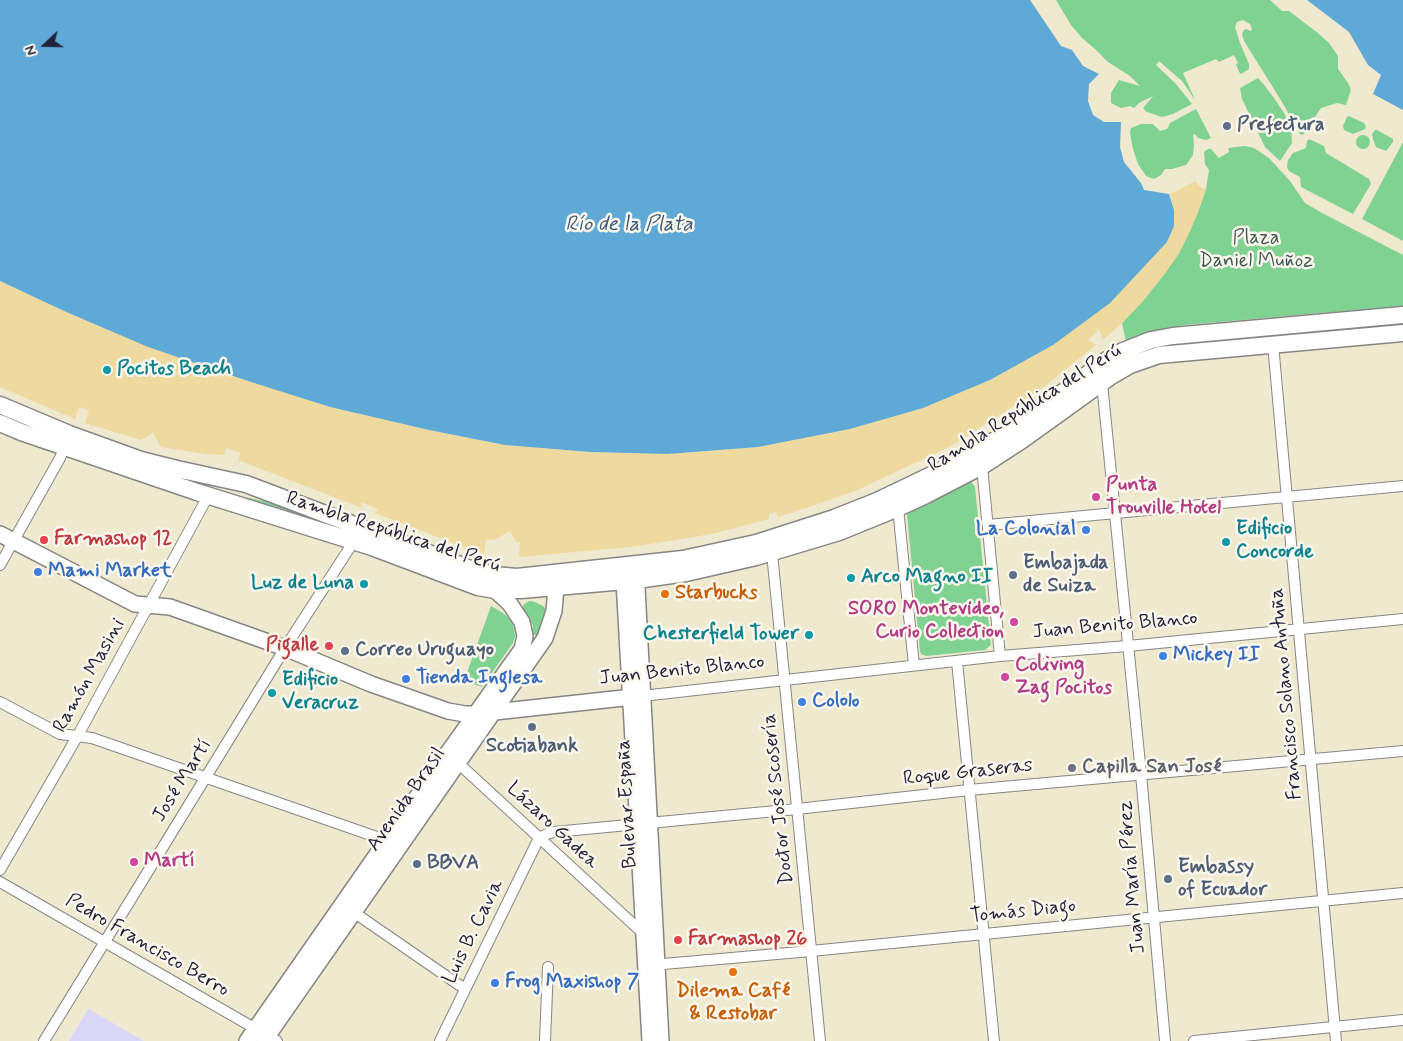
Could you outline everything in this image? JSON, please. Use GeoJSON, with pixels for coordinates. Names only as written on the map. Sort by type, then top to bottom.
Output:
{"type":"FeatureCollection","features":[{"type":"Feature","properties":{"kind":"main road","name":"Rambla República del Perú"},"geometry":{"type":"LineString","coordinates":[[632,575],[683,559],[756,543],[834,518],[877,501],[969,457],[1020,424],[1107,360],[1144,343],[1162,337],[1396,315]]}},
{"type":"Feature","properties":{"kind":"main road"},"geometry":{"type":"LineString","coordinates":[[1274,344],[1277,338],[1284,334],[1366,326],[1396,315]]}},
{"type":"Feature","properties":{"kind":"main road","name":"Rambla República del Perú"},"geometry":{"type":"LineString","coordinates":[[0,423],[177,469],[246,484],[483,573],[556,580],[686,573],[772,553],[839,532],[898,508],[982,466],[1130,365],[1159,355],[1403,333]]}},
{"type":"Feature","properties":{"kind":"main road","name":"Rambla República del Perú"},"geometry":{"type":"LineString","coordinates":[[0,405],[25,416],[67,440],[208,496],[354,541],[478,587],[495,590],[521,590],[556,580]]}},
{"type":"Feature","properties":{"kind":"main road"},"geometry":{"type":"LineString","coordinates":[[0,414],[25,416]]}},
{"type":"Feature","properties":{"kind":"main road"},"geometry":{"type":"LineString","coordinates":[[208,496],[211,492],[221,488],[259,498],[276,495]]}},
{"type":"Feature","properties":{"kind":"street","name":"Francisco Solano Antuña"},"geometry":{"type":"LineString","coordinates":[[1274,344],[1336,1041]]}},
{"type":"Feature","properties":{"kind":"street","name":"Juan María Pérez"},"geometry":{"type":"LineString","coordinates":[[1102,383],[1141,774],[1165,1041]]}},
{"type":"Feature","properties":{"kind":"street"},"geometry":{"type":"LineString","coordinates":[[0,565],[6,538],[60,458],[67,440]]}},
{"type":"Feature","properties":{"kind":"street"},"geometry":{"type":"LineString","coordinates":[[982,466],[1000,656]]}},
{"type":"Feature","properties":{"kind":"street"},"geometry":{"type":"LineString","coordinates":[[988,525],[1403,486]]}},
{"type":"Feature","properties":{"kind":"street","name":"Ramón Masini"},"geometry":{"type":"LineString","coordinates":[[0,870],[77,737],[208,496]]}},
{"type":"Feature","properties":{"kind":"street"},"geometry":{"type":"LineString","coordinates":[[898,508],[914,665]]}},
{"type":"Feature","properties":{"kind":"street","name":"Juan Benito Blanco"},"geometry":{"type":"LineString","coordinates":[[6,538],[135,604],[170,607],[285,648],[340,672],[448,711],[465,714],[636,697],[1000,656],[1128,646],[1403,619]]}},
{"type":"Feature","properties":{"kind":"street","name":"José Martí"},"geometry":{"type":"LineString","coordinates":[[44,1041],[285,648],[354,541]]}},
{"type":"Feature","properties":{"kind":"street","name":"Doctor José Scosería"},"geometry":{"type":"LineString","coordinates":[[772,553],[820,1041]]}},
{"type":"Feature","properties":{"kind":"street","name":"Bulevar España"},"geometry":{"type":"LineString","coordinates":[[632,575],[636,697],[652,965],[661,1041]]}},
{"type":"Feature","properties":{"kind":"street","name":"Avenida Brasil"},"geometry":{"type":"LineString","coordinates":[[393,843],[458,763],[545,638],[554,611],[556,580]]}},
{"type":"Feature","properties":{"kind":"street","name":"Avenida Brasil"},"geometry":{"type":"LineString","coordinates":[[263,1037],[393,843],[476,714],[522,649],[524,630],[519,616],[510,604],[495,590]]}},
{"type":"Feature","properties":{"kind":"street"},"geometry":{"type":"LineString","coordinates":[[957,661],[994,1041]]}},
{"type":"Feature","properties":{"kind":"street"},"geometry":{"type":"LineString","coordinates":[[0,702],[60,734],[92,738],[393,843]]}},
{"type":"Feature","properties":{"kind":"street","name":"Roque Graseras"},"geometry":{"type":"LineString","coordinates":[[539,838],[554,832],[798,809],[969,790],[1403,750]]}},
{"type":"Feature","properties":{"kind":"street","name":"Lázaro Gadea"},"geometry":{"type":"LineString","coordinates":[[458,763],[645,935]]}},
{"type":"Feature","properties":{"kind":"street","name":"Bulevar España"},"geometry":{"type":"LineString","coordinates":[[644,823],[645,935],[652,965],[650,1041]]}},
{"type":"Feature","properties":{"kind":"street","name":"Luis B. Cavia"},"geometry":{"type":"LineString","coordinates":[[440,1041],[539,838]]}},
{"type":"Feature","properties":{"kind":"street","name":"Pedro Francisco Berro"},"geometry":{"type":"LineString","coordinates":[[0,882],[105,942],[263,1037]]}},
{"type":"Feature","properties":{"kind":"street","name":"Tomás Diago"},"geometry":{"type":"LineString","coordinates":[[652,965],[1403,893]]}},
{"type":"Feature","properties":{"kind":"street"},"geometry":{"type":"LineString","coordinates":[[348,908],[465,989]]}},
{"type":"Feature","properties":{"kind":"street"},"geometry":{"type":"LineString","coordinates":[[545,1041],[548,967]]}},
{"type":"Feature","properties":{"kind":"street"},"geometry":{"type":"LineString","coordinates":[[1194,1041],[1403,1020]]}},
{"type":"Feature","properties":{"kind":"shaded area"},"geometry":{"type":"Polygon","coordinates":[[[88,1009],[144,1041],[69,1041],[88,1009]]]}},
{"type":"Feature","properties":{"kind":"green space"},"geometry":{"type":"Polygon","coordinates":[[[1056,0],[1270,0],[1282,11],[1289,11],[1329,43],[1338,56],[1338,69],[1351,90],[1346,105],[1337,103],[1321,108],[1304,134],[1300,134],[1244,41],[1242,34],[1244,30],[1251,31],[1252,29],[1250,24],[1243,20],[1237,22],[1235,27],[1249,64],[1249,69],[1241,74],[1234,55],[1219,62],[1216,59],[1183,73],[1195,100],[1182,81],[1159,61],[1156,65],[1176,84],[1192,104],[1173,114],[1162,117],[1147,112],[1143,108],[1153,96],[1139,103],[1134,108],[1130,106],[1121,108],[1111,103],[1111,93],[1119,80],[1140,86],[1130,76],[1108,62],[1082,38],[1071,25],[1056,0]]]}},
{"type":"Feature","properties":{"kind":"green space"},"geometry":{"type":"Polygon","coordinates":[[[1258,78],[1284,113],[1291,129],[1292,143],[1280,161],[1265,147],[1242,99],[1240,88],[1258,78]]]}},
{"type":"Feature","properties":{"kind":"green space"},"geometry":{"type":"Polygon","coordinates":[[[1196,109],[1211,138],[1206,140],[1198,138],[1195,134],[1193,135],[1193,155],[1186,165],[1165,169],[1161,175],[1154,179],[1146,176],[1138,164],[1133,149],[1131,128],[1141,124],[1153,124],[1160,131],[1167,129],[1170,123],[1196,109]]]}},
{"type":"Feature","properties":{"kind":"green space"},"geometry":{"type":"Polygon","coordinates":[[[1349,116],[1364,123],[1365,129],[1353,134],[1344,130],[1343,126],[1349,116]]]}},
{"type":"Feature","properties":{"kind":"green space"},"geometry":{"type":"Polygon","coordinates":[[[1375,130],[1393,139],[1393,142],[1386,151],[1376,147],[1372,134],[1375,130]]]}},
{"type":"Feature","properties":{"kind":"green space"},"geometry":{"type":"Polygon","coordinates":[[[1360,135],[1366,135],[1370,142],[1366,149],[1360,149],[1356,145],[1356,139],[1360,135]]]}},
{"type":"Feature","properties":{"kind":"green space"},"geometry":{"type":"Polygon","coordinates":[[[1309,139],[1324,146],[1326,153],[1369,179],[1371,184],[1353,214],[1301,187],[1300,177],[1289,171],[1287,167],[1288,160],[1293,153],[1306,148],[1309,139]]]}},
{"type":"Feature","properties":{"kind":"green space"},"geometry":{"type":"Polygon","coordinates":[[[1403,142],[1403,241],[1362,219],[1403,142]]]}},
{"type":"Feature","properties":{"kind":"green space","name":"Plaza Daniel Muñoz"},"geometry":{"type":"Polygon","coordinates":[[[1245,146],[1254,148],[1269,158],[1290,181],[1305,203],[1403,255],[1403,306],[1184,325],[1155,331],[1126,342],[1122,323],[1166,272],[1179,253],[1198,212],[1206,189],[1209,170],[1205,164],[1204,152],[1211,149],[1219,158],[1229,152],[1228,148],[1245,146]]]}},
{"type":"Feature","properties":{"kind":"green space"},"geometry":{"type":"Polygon","coordinates":[[[968,481],[975,487],[991,645],[985,650],[926,656],[921,654],[920,651],[907,512],[968,481]]]}},
{"type":"Feature","properties":{"kind":"green space"},"geometry":{"type":"Polygon","coordinates":[[[221,492],[281,503],[508,585],[221,492]]]}},
{"type":"Feature","properties":{"kind":"green space"},"geometry":{"type":"Polygon","coordinates":[[[530,601],[546,609],[537,635],[533,634],[533,626],[522,608],[524,604],[530,601]]]}},
{"type":"Feature","properties":{"kind":"green space"},"geometry":{"type":"Polygon","coordinates":[[[491,606],[509,618],[513,624],[515,636],[513,643],[482,687],[464,681],[491,606]]]}},
{"type":"Feature","properties":{"kind":"sand","name":"Pocitos Beach"},"geometry":{"type":"Polygon","coordinates":[[[1195,181],[1200,187],[1206,189],[1189,233],[1179,253],[1166,272],[1122,323],[1103,340],[1099,330],[1088,340],[1096,345],[1045,386],[947,448],[855,491],[778,517],[776,512],[769,514],[769,519],[716,533],[682,539],[630,547],[519,557],[520,542],[516,542],[510,531],[494,540],[486,539],[484,554],[375,513],[378,509],[361,502],[362,508],[238,460],[241,453],[226,448],[224,455],[161,447],[153,433],[141,440],[85,423],[89,410],[80,407],[75,419],[0,387],[0,281],[148,347],[329,407],[429,430],[505,445],[590,452],[668,454],[758,447],[850,429],[923,408],[990,380],[1053,345],[1174,210],[1169,194],[1195,181]]]}},
{"type":"Feature","properties":{"kind":"water","name":"Río de la Plata"},"geometry":{"type":"Polygon","coordinates":[[[0,0],[1030,0],[1061,46],[1072,50],[1083,66],[1099,74],[1089,84],[1088,101],[1093,115],[1104,122],[1121,122],[1120,147],[1124,162],[1141,183],[1144,190],[1169,194],[1174,210],[1174,226],[1167,242],[1110,303],[1053,345],[990,380],[923,408],[850,429],[758,447],[668,454],[590,452],[505,445],[330,407],[248,381],[148,347],[0,281],[0,0]]]}},
{"type":"Feature","properties":{"kind":"water"},"geometry":{"type":"Polygon","coordinates":[[[1307,0],[1403,0],[1403,110],[1373,94],[1381,75],[1368,65],[1349,32],[1307,0]]]}},
{"type":"Feature","properties":{"kind":"place","name":"Prefectura"},"geometry":{"type":"Point","coordinates":[1227,126]}},
{"type":"Feature","properties":{"kind":"place","name":"Pocitos Beach"},"geometry":{"type":"Point","coordinates":[107,370]}},
{"type":"Feature","properties":{"kind":"place","name":"Punta Trouville Hotel"},"geometry":{"type":"Point","coordinates":[1096,497]}},
{"type":"Feature","properties":{"kind":"place","name":"La Colonial"},"geometry":{"type":"Point","coordinates":[1086,530]}},
{"type":"Feature","properties":{"kind":"place","name":"Farmashop 12"},"geometry":{"type":"Point","coordinates":[44,540]}},
{"type":"Feature","properties":{"kind":"place","name":"Edificio Concorde"},"geometry":{"type":"Point","coordinates":[1226,542]}},
{"type":"Feature","properties":{"kind":"place","name":"Mami Market"},"geometry":{"type":"Point","coordinates":[38,572]}},
{"type":"Feature","properties":{"kind":"place","name":"Embajada de Suiza"},"geometry":{"type":"Point","coordinates":[1013,575]}},
{"type":"Feature","properties":{"kind":"place","name":"Arco Magno II"},"geometry":{"type":"Point","coordinates":[851,578]}},
{"type":"Feature","properties":{"kind":"place","name":"Luz de Luna"},"geometry":{"type":"Point","coordinates":[364,584]}},
{"type":"Feature","properties":{"kind":"place","name":"Starbucks"},"geometry":{"type":"Point","coordinates":[665,594]}},
{"type":"Feature","properties":{"kind":"place","name":"SORO Montevideo, Curio Collection"},"geometry":{"type":"Point","coordinates":[1014,622]}},
{"type":"Feature","properties":{"kind":"place","name":"Chesterfield Tower"},"geometry":{"type":"Point","coordinates":[809,635]}},
{"type":"Feature","properties":{"kind":"place","name":"Pigalle"},"geometry":{"type":"Point","coordinates":[329,646]}},
{"type":"Feature","properties":{"kind":"place","name":"Correo Uruguayo"},"geometry":{"type":"Point","coordinates":[345,651]}},
{"type":"Feature","properties":{"kind":"place","name":"Mickey II"},"geometry":{"type":"Point","coordinates":[1163,656]}},
{"type":"Feature","properties":{"kind":"place","name":"Coliving Zag Pocitos"},"geometry":{"type":"Point","coordinates":[1005,677]}},
{"type":"Feature","properties":{"kind":"place","name":"Tienda Inglesa"},"geometry":{"type":"Point","coordinates":[406,679]}},
{"type":"Feature","properties":{"kind":"place","name":"Edificio Veracruz"},"geometry":{"type":"Point","coordinates":[272,693]}},
{"type":"Feature","properties":{"kind":"place","name":"Cololo"},"geometry":{"type":"Point","coordinates":[802,702]}},
{"type":"Feature","properties":{"kind":"place","name":"Scotiabank"},"geometry":{"type":"Point","coordinates":[532,727]}},
{"type":"Feature","properties":{"kind":"place","name":"Capilla San José"},"geometry":{"type":"Point","coordinates":[1072,768]}},
{"type":"Feature","properties":{"kind":"place","name":"Martí"},"geometry":{"type":"Point","coordinates":[134,862]}},
{"type":"Feature","properties":{"kind":"place","name":"BBVA"},"geometry":{"type":"Point","coordinates":[417,864]}},
{"type":"Feature","properties":{"kind":"place","name":"Embassy of Ecuador"},"geometry":{"type":"Point","coordinates":[1168,879]}},
{"type":"Feature","properties":{"kind":"place","name":"Farmashop 26"},"geometry":{"type":"Point","coordinates":[678,940]}},
{"type":"Feature","properties":{"kind":"place","name":"Dilema Café & Restobar"},"geometry":{"type":"Point","coordinates":[733,972]}},
{"type":"Feature","properties":{"kind":"place","name":"Frog Maxishop 7"},"geometry":{"type":"Point","coordinates":[495,983]}}]}
